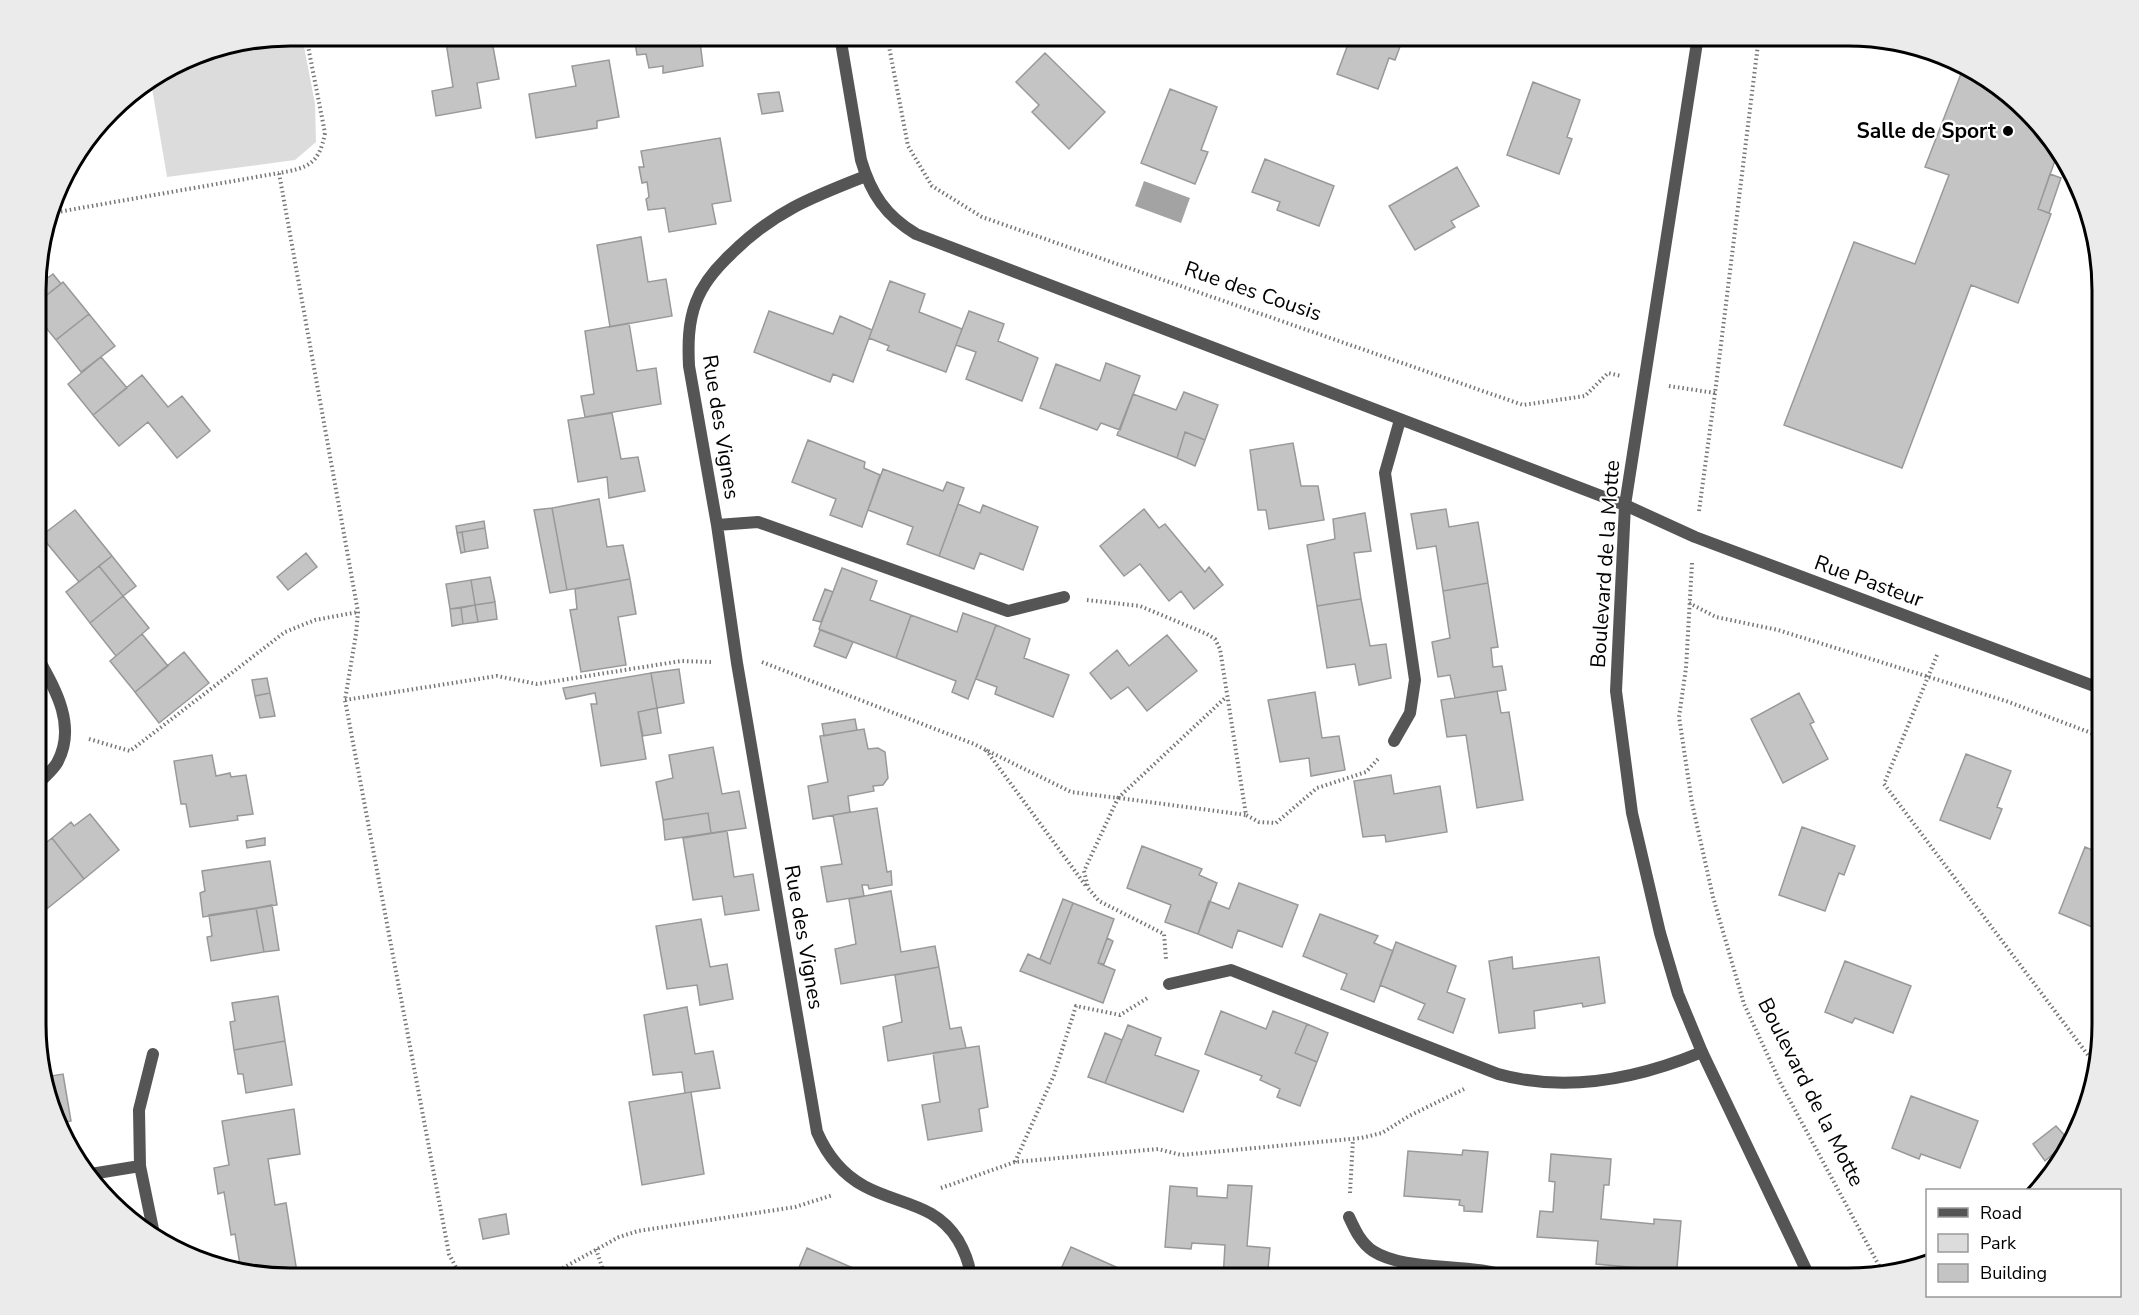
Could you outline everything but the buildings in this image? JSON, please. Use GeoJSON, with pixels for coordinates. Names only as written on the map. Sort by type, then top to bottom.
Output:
{"type":"FeatureCollection","features":[{"type":"Feature","properties":{"kind":"street"},"geometry":{"type":"LineString","coordinates":[[842,46],[861,160],[866,177],[886,210],[899,223],[916,234],[1625,505]]}},
{"type":"Feature","properties":{"kind":"street","name":"Boulevard de la Motte"},"geometry":{"type":"LineString","coordinates":[[1696,46],[1625,505],[1616,691],[1632,813],[1660,933],[1678,993],[1702,1053],[1805,1268]]}},
{"type":"Feature","properties":{"kind":"street","name":"Rue des Vignes"},"geometry":{"type":"LineString","coordinates":[[866,177],[808,199],[775,217],[754,232],[718,267],[705,284],[696,303],[688,340],[689,366],[817,1132],[824,1149],[836,1164],[863,1186],[926,1210],[943,1221],[963,1249],[968,1268]]}},
{"type":"Feature","properties":{"kind":"street"},"geometry":{"type":"LineString","coordinates":[[1394,741],[1410,712],[1415,680],[1385,472],[1400,420]]}},
{"type":"Feature","properties":{"kind":"street","name":"Rue Pasteur"},"geometry":{"type":"LineString","coordinates":[[1625,505],[1695,537],[2092,685]]}},
{"type":"Feature","properties":{"kind":"street","name":"Rue des Vignes"},"geometry":{"type":"LineString","coordinates":[[717,525],[758,522],[1008,611],[1064,597]]}},
{"type":"Feature","properties":{"kind":"street"},"geometry":{"type":"LineString","coordinates":[[46,674],[63,708],[65,732],[63,748],[56,765],[46,776]]}},
{"type":"Feature","properties":{"kind":"street"},"geometry":{"type":"LineString","coordinates":[[1169,984],[1231,970],[1498,1074],[1544,1083],[1570,1084],[1598,1081],[1667,1066],[1702,1053]]}},
{"type":"Feature","properties":{"kind":"street"},"geometry":{"type":"LineString","coordinates":[[152,1225],[140,1166],[139,1110],[153,1054]]}},
{"type":"Feature","properties":{"kind":"street"},"geometry":{"type":"LineString","coordinates":[[97,1173],[140,1166]]}},
{"type":"Feature","properties":{"kind":"street"},"geometry":{"type":"LineString","coordinates":[[1349,1217],[1357,1235],[1373,1251],[1396,1260],[1470,1268]]}},
{"type":"Feature","properties":{"kind":"path"},"geometry":{"type":"LineString","coordinates":[[59,212],[303,169],[319,155],[325,133],[308,46]]}},
{"type":"Feature","properties":{"kind":"path","name":"Rue des Cousis"},"geometry":{"type":"LineString","coordinates":[[889,46],[908,146],[932,186],[982,218],[1523,405],[1585,396],[1608,373],[1644,382],[1715,393]]}},
{"type":"Feature","properties":{"kind":"path","name":"Boulevard de la Motte"},"geometry":{"type":"LineString","coordinates":[[1758,46],[1695,537],[1686,668],[1679,717],[1692,803],[1713,897],[1744,1005],[1781,1084],[1879,1266]]}},
{"type":"Feature","properties":{"kind":"path"},"geometry":{"type":"LineString","coordinates":[[279,173],[358,612],[345,700],[449,1254],[456,1268]]}},
{"type":"Feature","properties":{"kind":"path"},"geometry":{"type":"LineString","coordinates":[[1064,597],[1140,606],[1215,639],[1220,649],[1246,815]]}},
{"type":"Feature","properties":{"kind":"path"},"geometry":{"type":"LineString","coordinates":[[1689,603],[1716,617],[1779,630],[2006,701],[2092,734]]}},
{"type":"Feature","properties":{"kind":"path"},"geometry":{"type":"LineString","coordinates":[[65,732],[130,751],[285,632],[315,620],[358,612]]}},
{"type":"Feature","properties":{"kind":"path"},"geometry":{"type":"LineString","coordinates":[[1937,655],[1884,784],[2090,1057]]}},
{"type":"Feature","properties":{"kind":"path"},"geometry":{"type":"LineString","coordinates":[[345,700],[497,676],[537,684],[681,661],[762,662],[986,749],[1071,792],[1246,815],[1259,822],[1276,823],[1317,788],[1366,772],[1394,741]]}},
{"type":"Feature","properties":{"kind":"path"},"geometry":{"type":"LineString","coordinates":[[1088,888],[1084,871],[1118,798],[1226,697]]}},
{"type":"Feature","properties":{"kind":"path"},"geometry":{"type":"LineString","coordinates":[[986,749],[1088,888],[1100,901],[1164,934],[1169,984],[1120,1015],[1076,1006],[1054,1075],[1015,1162]]}},
{"type":"Feature","properties":{"kind":"path"},"geometry":{"type":"LineString","coordinates":[[933,1188],[944,1188],[1015,1162],[1158,1149],[1181,1155],[1353,1139],[1382,1133],[1409,1116],[1498,1074]]}},
{"type":"Feature","properties":{"kind":"path"},"geometry":{"type":"LineString","coordinates":[[1349,1217],[1353,1139]]}},
{"type":"Feature","properties":{"kind":"path"},"geometry":{"type":"LineString","coordinates":[[562,1268],[619,1236],[638,1231],[795,1207],[863,1186]]}},
{"type":"Feature","properties":{"kind":"path"},"geometry":{"type":"LineString","coordinates":[[596,1249],[602,1268]]}},
{"type":"Feature","properties":{"kind":"green space"},"geometry":{"type":"Polygon","coordinates":[[[304,46],[315,104],[316,142],[295,160],[167,177],[152,90],[169,79],[212,59],[243,51],[304,46]]]}},
{"type":"Feature","properties":{"kind":"shaded area"},"geometry":{"type":"Polygon","coordinates":[[[1144,181],[1190,198],[1181,223],[1135,206],[1144,181]]]}},
{"type":"Feature","properties":{"kind":"place","name":"Salle de Sport"},"geometry":{"type":"Point","coordinates":[2008,131]}}]}
